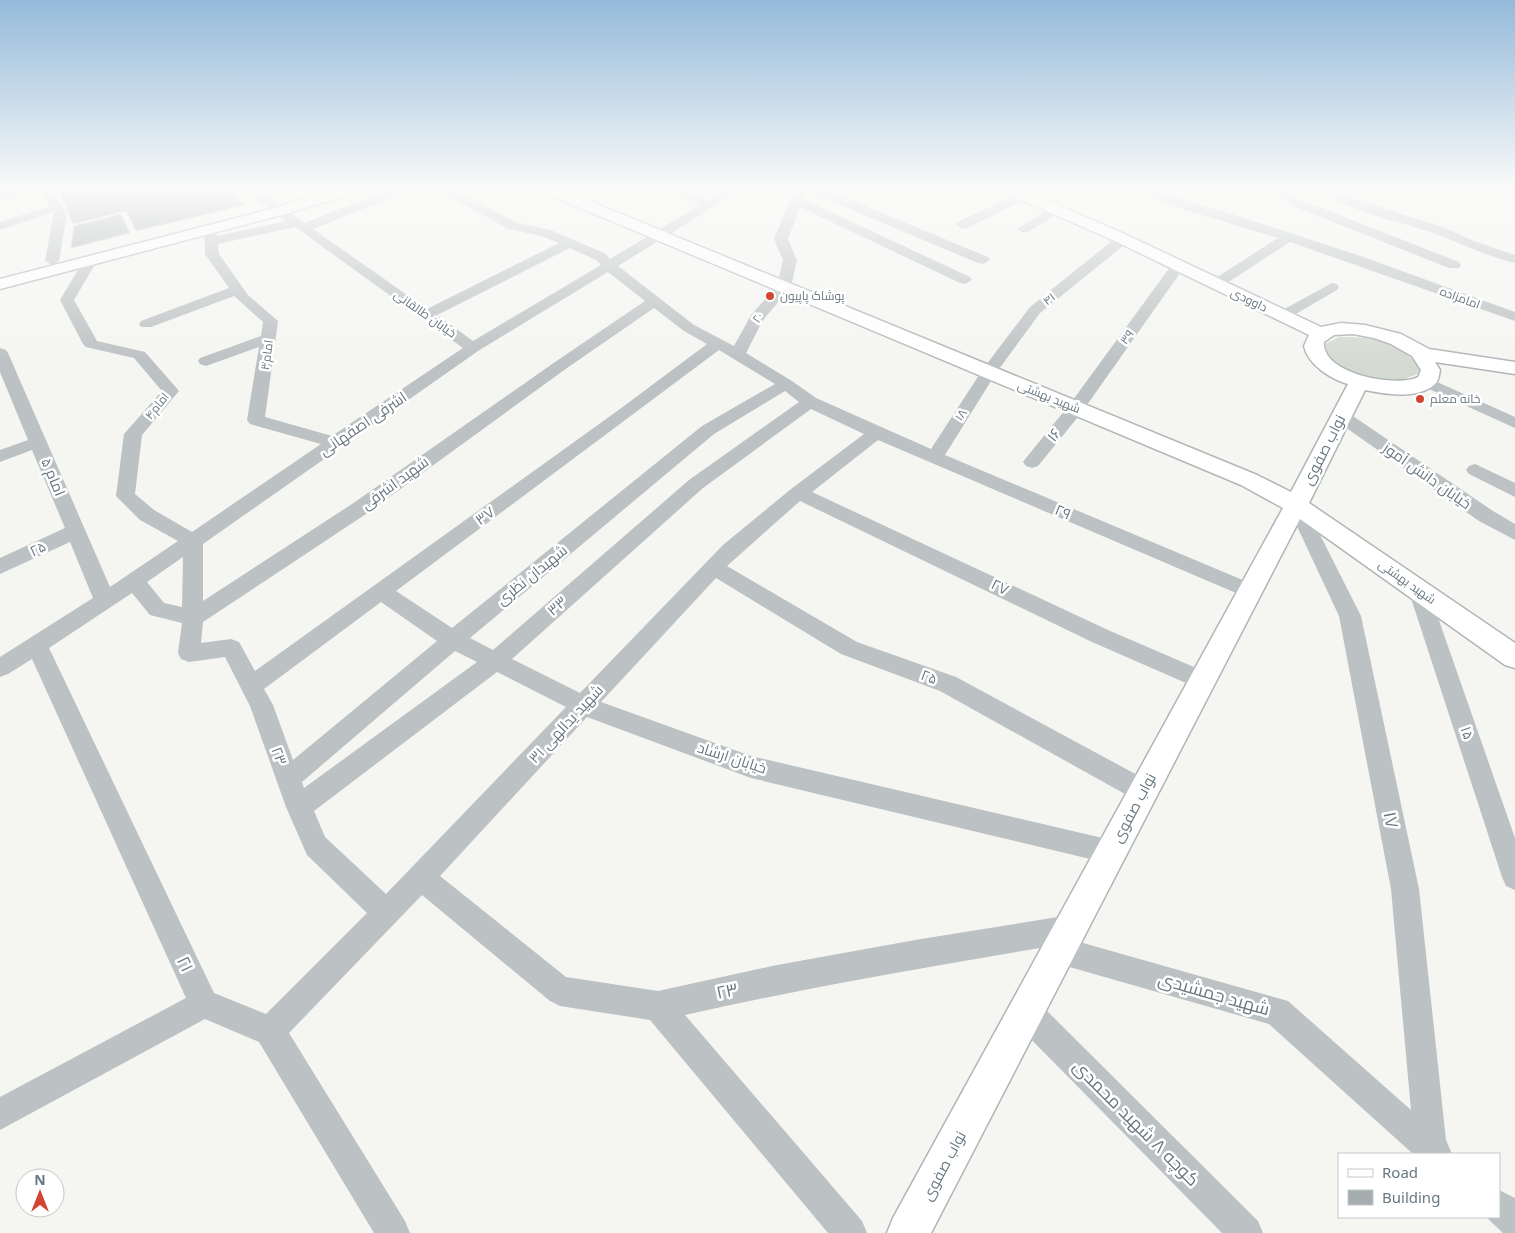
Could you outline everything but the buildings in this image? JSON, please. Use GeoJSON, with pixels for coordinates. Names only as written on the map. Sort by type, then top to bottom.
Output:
{"type":"FeatureCollection","features":[{"type":"Feature","properties":{"kind":"main road"},"geometry":{"type":"LineString","coordinates":[[0,275],[106,249]]}},
{"type":"Feature","properties":{"kind":"main road"},"geometry":{"type":"LineString","coordinates":[[0,284],[148,249]]}},
{"type":"Feature","properties":{"kind":"main road","name":"شهید بهشتی"},"geometry":{"type":"LineString","coordinates":[[690,249],[1249,480],[1296,505],[1515,657]]}},
{"type":"Feature","properties":{"kind":"main road","name":"داوودی"},"geometry":{"type":"LineString","coordinates":[[1142,249],[1321,334]]}},
{"type":"Feature","properties":{"kind":"main road"},"geometry":{"type":"LineString","coordinates":[[1344,329],[1360,329],[1393,338],[1420,353],[1429,362],[1432,371],[1430,378],[1426,382],[1411,388],[1395,389],[1359,382],[1335,371],[1318,358],[1314,349],[1315,341],[1321,334],[1344,329]]}},
{"type":"Feature","properties":{"kind":"main road"},"geometry":{"type":"LineString","coordinates":[[1420,353],[1515,368]]}},
{"type":"Feature","properties":{"kind":"main road","name":"نواب صفوی"},"geometry":{"type":"LineString","coordinates":[[908,1233],[1296,505],[1359,382]]}},
{"type":"Feature","properties":{"kind":"street"},"geometry":{"type":"LineString","coordinates":[[52,261],[54,249]]}},
{"type":"Feature","properties":{"kind":"street","name":"امام۳"},"geometry":{"type":"LineString","coordinates":[[212,249],[212,254],[243,298],[271,321],[256,420],[336,443]]}},
{"type":"Feature","properties":{"kind":"street","name":"خیابان طالقانی"},"geometry":{"type":"LineString","coordinates":[[333,249],[473,348]]}},
{"type":"Feature","properties":{"kind":"street"},"geometry":{"type":"LineString","coordinates":[[426,315],[558,249]]}},
{"type":"Feature","properties":{"kind":"street","name":"۲۹"},"geometry":{"type":"LineString","coordinates":[[582,249],[601,257],[609,266],[688,328],[738,354],[786,384],[810,402],[934,458],[1250,591]]}},
{"type":"Feature","properties":{"kind":"street","name":"اشرفی اصفهانی"},"geometry":{"type":"LineString","coordinates":[[0,668],[105,601],[473,348],[639,249]]}},
{"type":"Feature","properties":{"kind":"street"},"geometry":{"type":"LineString","coordinates":[[784,287],[790,260],[785,249]]}},
{"type":"Feature","properties":{"kind":"street"},"geometry":{"type":"LineString","coordinates":[[902,249],[965,280]]}},
{"type":"Feature","properties":{"kind":"street"},"geometry":{"type":"LineString","coordinates":[[955,249],[982,260]]}},
{"type":"Feature","properties":{"kind":"street","name":"۴۱"},"geometry":{"type":"LineString","coordinates":[[989,372],[1036,310],[1111,249]]}},
{"type":"Feature","properties":{"kind":"street"},"geometry":{"type":"LineString","coordinates":[[1216,284],[1272,249]]}},
{"type":"Feature","properties":{"kind":"street","name":"امامزاده"},"geometry":{"type":"LineString","coordinates":[[1319,249],[1515,317]]}},
{"type":"Feature","properties":{"kind":"street"},"geometry":{"type":"LineString","coordinates":[[1412,249],[1454,265]]}},
{"type":"Feature","properties":{"kind":"street"},"geometry":{"type":"LineString","coordinates":[[1483,249],[1515,259]]}},
{"type":"Feature","properties":{"kind":"street","name":"امام۴"},"geometry":{"type":"LineString","coordinates":[[90,261],[66,300],[92,344],[139,355],[171,391],[133,434],[125,496],[148,515],[193,541]]}},
{"type":"Feature","properties":{"kind":"street","name":"۳۹"},"geometry":{"type":"LineString","coordinates":[[1076,408],[1178,266]]}},
{"type":"Feature","properties":{"kind":"street","name":"۲۰"},"geometry":{"type":"LineString","coordinates":[[738,354],[756,318],[784,287]]}},
{"type":"Feature","properties":{"kind":"street"},"geometry":{"type":"LineString","coordinates":[[1282,316],[1332,287]]}},
{"type":"Feature","properties":{"kind":"street"},"geometry":{"type":"LineString","coordinates":[[146,324],[238,290]]}},
{"type":"Feature","properties":{"kind":"street","name":"شهید اشرفی"},"geometry":{"type":"LineString","coordinates":[[193,618],[359,509],[561,364],[654,302]]}},
{"type":"Feature","properties":{"kind":"street"},"geometry":{"type":"LineString","coordinates":[[206,361],[269,338]]}},
{"type":"Feature","properties":{"kind":"street","name":"۳۷"},"geometry":{"type":"LineString","coordinates":[[251,686],[626,413],[717,344]]}},
{"type":"Feature","properties":{"kind":"street","name":"امام ۵"},"geometry":{"type":"LineString","coordinates":[[1,356],[105,601]]}},
{"type":"Feature","properties":{"kind":"street","name":"۱۸"},"geometry":{"type":"LineString","coordinates":[[934,458],[989,372]]}},
{"type":"Feature","properties":{"kind":"street"},"geometry":{"type":"LineString","coordinates":[[1426,382],[1515,422]]}},
{"type":"Feature","properties":{"kind":"street","name":"شهیدان نظری"},"geometry":{"type":"LineString","coordinates":[[288,779],[708,430],[786,384]]}},
{"type":"Feature","properties":{"kind":"street","name":"۳۳"},"geometry":{"type":"LineString","coordinates":[[299,807],[495,661],[696,484],[810,402]]}},
{"type":"Feature","properties":{"kind":"street","name":"۱۶"},"geometry":{"type":"LineString","coordinates":[[1032,462],[1076,408]]}},
{"type":"Feature","properties":{"kind":"street","name":"خیابان دانش آموز"},"geometry":{"type":"LineString","coordinates":[[1342,416],[1486,516],[1515,533]]}},
{"type":"Feature","properties":{"kind":"street","name":"۳۱ شهید یدالهی"},"geometry":{"type":"LineString","coordinates":[[270,1032],[387,914],[730,550],[798,493],[876,433]]}},
{"type":"Feature","properties":{"kind":"street"},"geometry":{"type":"LineString","coordinates":[[0,456],[38,442]]}},
{"type":"Feature","properties":{"kind":"street"},"geometry":{"type":"LineString","coordinates":[[1475,470],[1515,491]]}},
{"type":"Feature","properties":{"kind":"street","name":"۲۷"},"geometry":{"type":"LineString","coordinates":[[798,493],[906,542],[1146,657],[1202,681]]}},
{"type":"Feature","properties":{"kind":"street","name":"۱۷"},"geometry":{"type":"LineString","coordinates":[[1296,505],[1350,616],[1405,889],[1434,1151]]}},
{"type":"Feature","properties":{"kind":"street","name":"۲۵"},"geometry":{"type":"LineString","coordinates":[[0,568],[76,531]]}},
{"type":"Feature","properties":{"kind":"street"},"geometry":{"type":"LineString","coordinates":[[134,581],[157,609],[193,618],[193,541]]}},
{"type":"Feature","properties":{"kind":"street","name":"۲۵"},"geometry":{"type":"LineString","coordinates":[[714,567],[848,648],[948,684],[1143,792]]}},
{"type":"Feature","properties":{"kind":"street","name":"۱۵"},"geometry":{"type":"LineString","coordinates":[[1418,590],[1515,877]]}},
{"type":"Feature","properties":{"kind":"street","name":"خیابان ارشاد"},"geometry":{"type":"LineString","coordinates":[[381,592],[453,640],[583,706],[751,767],[1111,852]]}},
{"type":"Feature","properties":{"kind":"street","name":"۲۳"},"geometry":{"type":"LineString","coordinates":[[193,618],[189,653],[231,648],[262,705],[288,779],[316,846],[387,914]]}},
{"type":"Feature","properties":{"kind":"street","name":"۲۱"},"geometry":{"type":"LineString","coordinates":[[37,645],[204,1004]]}},
{"type":"Feature","properties":{"kind":"street","name":"۲۳"},"geometry":{"type":"LineString","coordinates":[[421,877],[560,991],[658,1006],[806,974],[1064,939]]}},
{"type":"Feature","properties":{"kind":"street","name":"شهید جمشیدی"},"geometry":{"type":"LineString","coordinates":[[1064,939],[1277,1012],[1434,1151]]}},
{"type":"Feature","properties":{"kind":"street"},"geometry":{"type":"LineString","coordinates":[[0,1114],[204,1004],[270,1032],[393,1233]]}},
{"type":"Feature","properties":{"kind":"street"},"geometry":{"type":"LineString","coordinates":[[658,1006],[850,1233]]}},
{"type":"Feature","properties":{"kind":"street","name":"کوچه ۸ شهید محمدی"},"geometry":{"type":"LineString","coordinates":[[1026,1012],[1246,1233]]}},
{"type":"Feature","properties":{"kind":"street"},"geometry":{"type":"LineString","coordinates":[[1500,1208],[1515,1221]]}},
{"type":"Feature","properties":{"kind":"shaded area"},"geometry":{"type":"Polygon","coordinates":[[[1339,337],[1373,339],[1392,345],[1419,365],[1419,373],[1402,380],[1387,382],[1359,376],[1327,355],[1325,344],[1339,337]]]}},
{"type":"Feature","properties":{"kind":"place","name":"پوشاک پاپیون"},"geometry":{"type":"Point","coordinates":[770,296]}},
{"type":"Feature","properties":{"kind":"place","name":"خانه معلم"},"geometry":{"type":"Point","coordinates":[1420,399]}}]}
